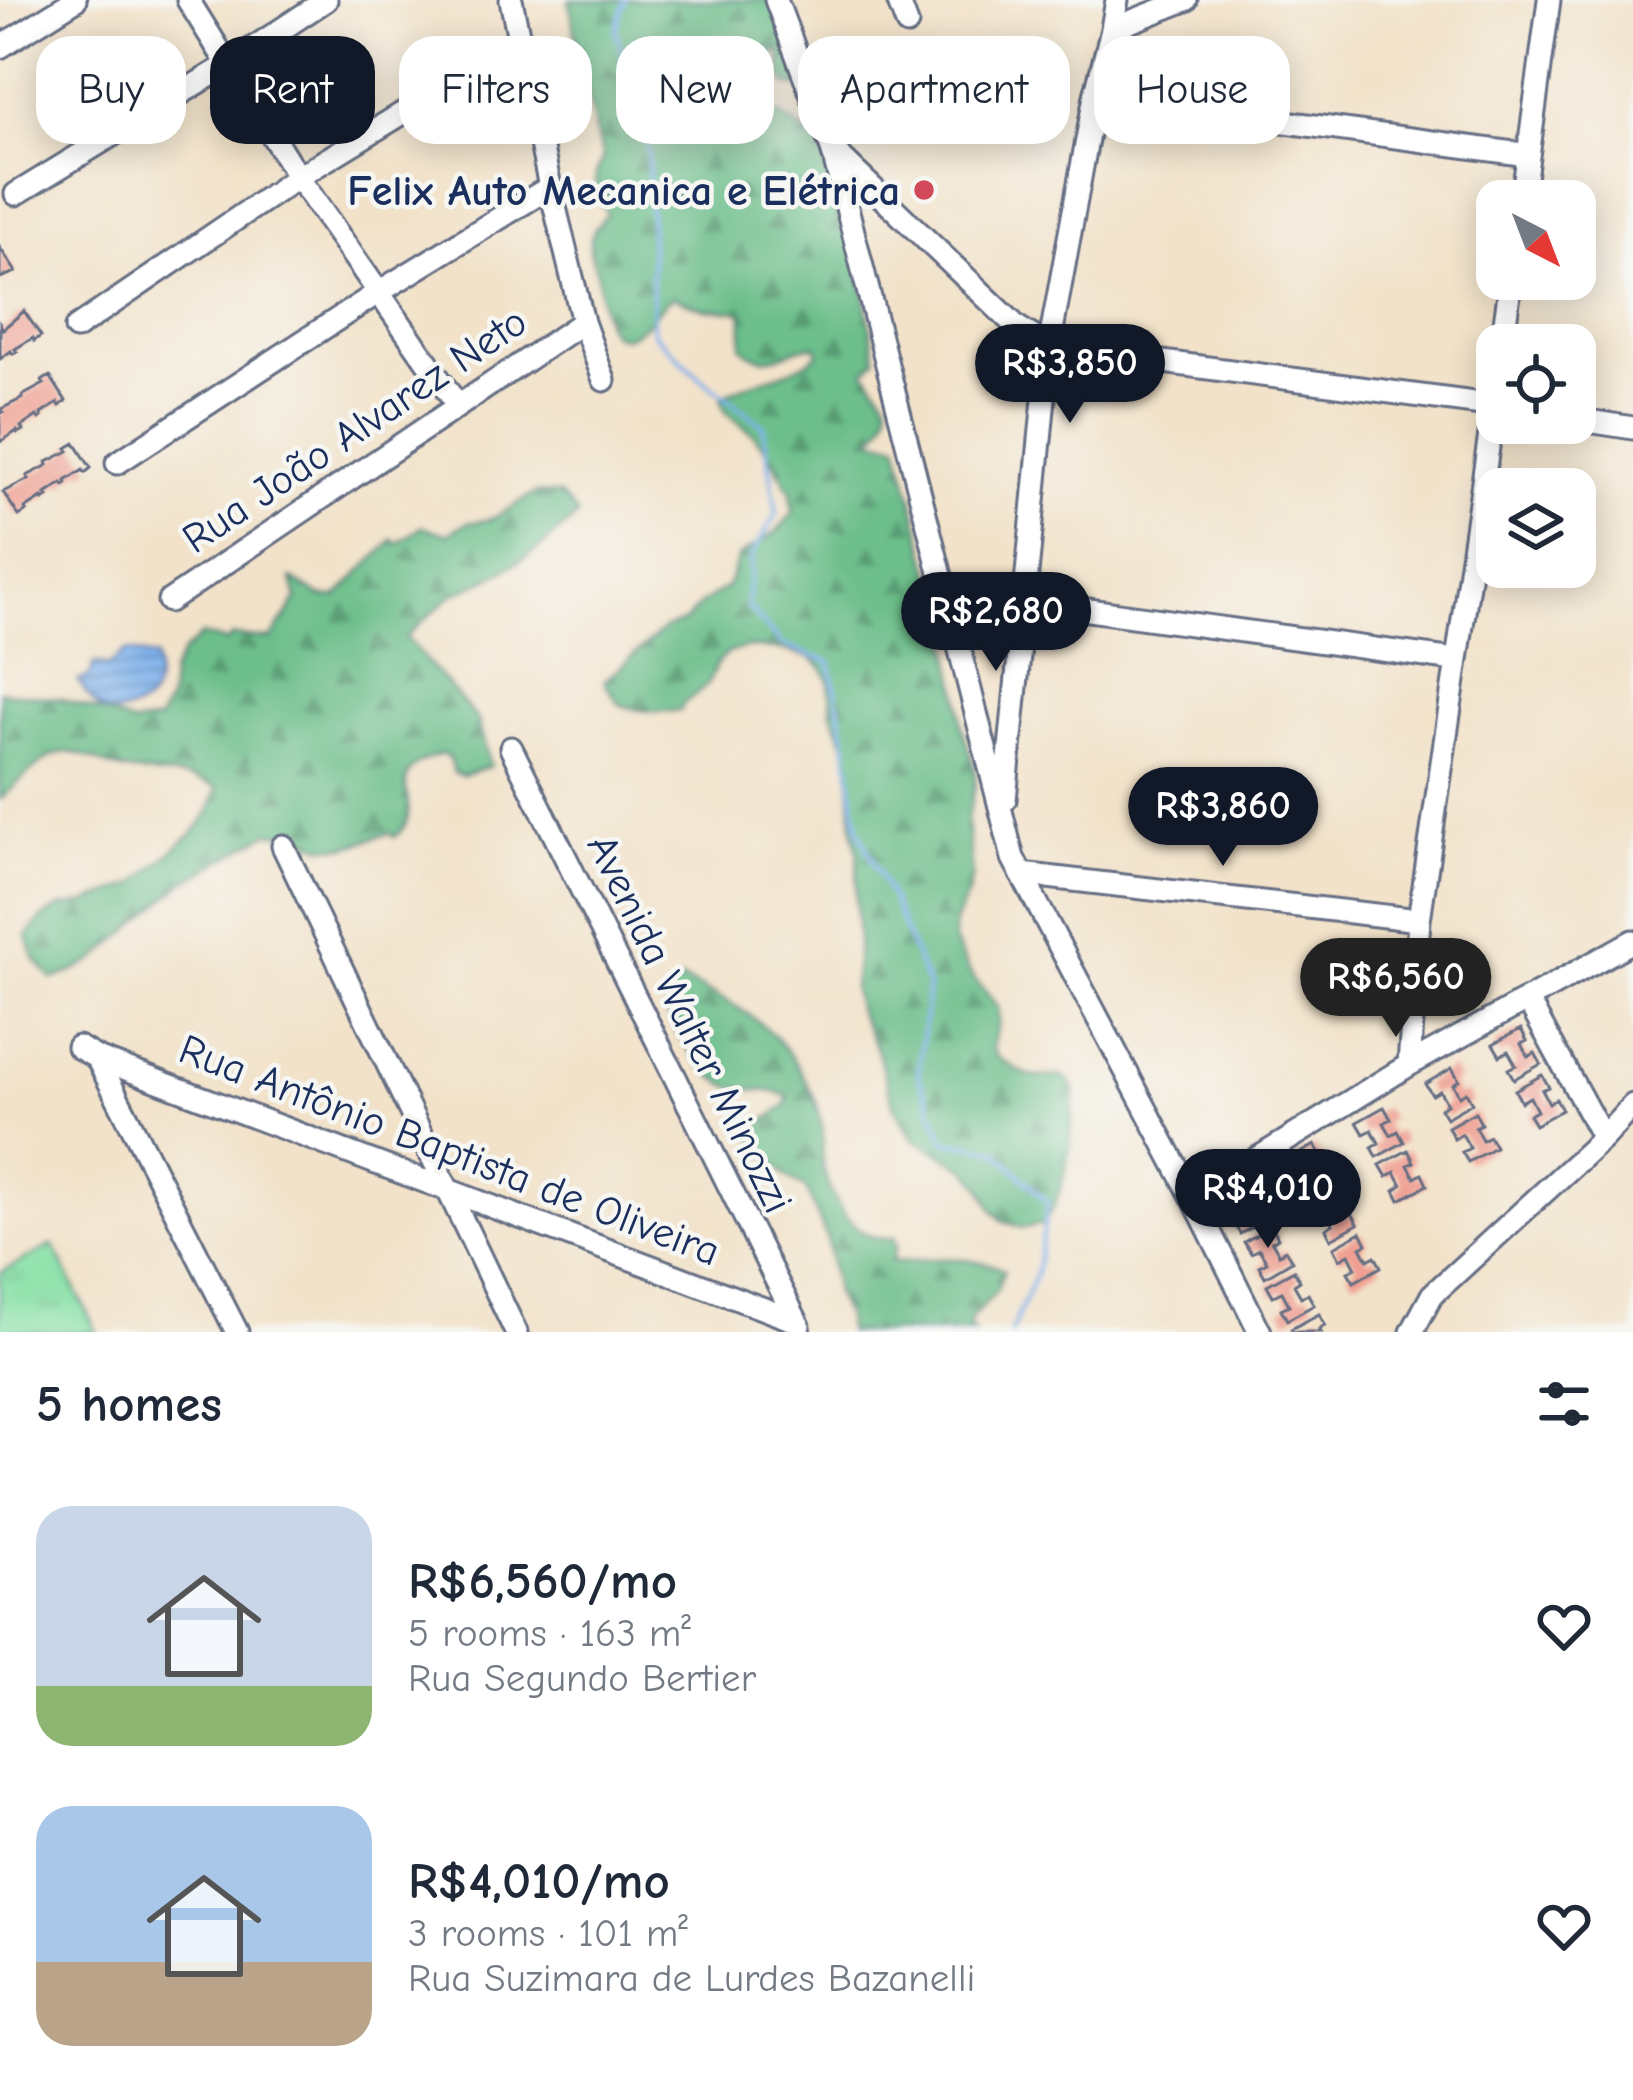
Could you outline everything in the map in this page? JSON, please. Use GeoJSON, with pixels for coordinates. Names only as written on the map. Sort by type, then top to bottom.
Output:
{"type":"FeatureCollection","features":[{"type":"Feature","properties":{"kind":"street"},"geometry":{"type":"LineString","coordinates":[[0,47],[75,0]]}},
{"type":"Feature","properties":{"kind":"street"},"geometry":{"type":"LineString","coordinates":[[188,0],[211,36]]}},
{"type":"Feature","properties":{"kind":"street"},"geometry":{"type":"LineString","coordinates":[[271,36],[326,0]]}},
{"type":"Feature","properties":{"kind":"street"},"geometry":{"type":"LineString","coordinates":[[511,0],[517,36]]}},
{"type":"Feature","properties":{"kind":"street"},"geometry":{"type":"LineString","coordinates":[[776,0],[832,149],[1013,858],[1260,1332]]}},
{"type":"Feature","properties":{"kind":"street"},"geometry":{"type":"LineString","coordinates":[[898,0],[907,24]]}},
{"type":"Feature","properties":{"kind":"street"},"geometry":{"type":"LineString","coordinates":[[1110,36],[1117,0]]}},
{"type":"Feature","properties":{"kind":"street"},"geometry":{"type":"LineString","coordinates":[[1112,29],[1186,0]]}},
{"type":"Feature","properties":{"kind":"street"},"geometry":{"type":"LineString","coordinates":[[1525,180],[1549,0]]}},
{"type":"Feature","properties":{"kind":"street"},"geometry":{"type":"LineString","coordinates":[[16,194],[210,76]]}},
{"type":"Feature","properties":{"kind":"street"},"geometry":{"type":"LineString","coordinates":[[1003,818],[1049,347],[1094,101]]}},
{"type":"Feature","properties":{"kind":"street"},"geometry":{"type":"LineString","coordinates":[[76,328],[298,177],[399,115]]}},
{"type":"Feature","properties":{"kind":"street"},"geometry":{"type":"LineString","coordinates":[[1290,123],[1528,155]]}},
{"type":"Feature","properties":{"kind":"street"},"geometry":{"type":"LineString","coordinates":[[278,144],[458,406]]}},
{"type":"Feature","properties":{"kind":"street"},"geometry":{"type":"LineString","coordinates":[[540,144],[583,322],[604,380]]}},
{"type":"Feature","properties":{"kind":"street"},"geometry":{"type":"LineString","coordinates":[[832,149],[1017,327],[1049,347],[1476,398]]}},
{"type":"Feature","properties":{"kind":"street"},"geometry":{"type":"LineString","coordinates":[[117,464],[379,292],[550,187]]}},
{"type":"Feature","properties":{"kind":"street","name":"Rua João Alvarez Neto"},"geometry":{"type":"LineString","coordinates":[[169,601],[583,322]]}},
{"type":"Feature","properties":{"kind":"street"},"geometry":{"type":"LineString","coordinates":[[1596,422],[1633,428]]}},
{"type":"Feature","properties":{"kind":"street"},"geometry":{"type":"LineString","coordinates":[[1409,1065],[1419,920],[1489,444]]}},
{"type":"Feature","properties":{"kind":"street"},"geometry":{"type":"LineString","coordinates":[[948,599],[1023,601],[1455,660]]}},
{"type":"Feature","properties":{"kind":"street","name":"Avenida Walter Minozzi"},"geometry":{"type":"LineString","coordinates":[[511,748],[799,1327]]}},
{"type":"Feature","properties":{"kind":"street"},"geometry":{"type":"LineString","coordinates":[[283,846],[516,1332]]}},
{"type":"Feature","properties":{"kind":"street"},"geometry":{"type":"LineString","coordinates":[[1021,874],[1419,920]]}},
{"type":"Feature","properties":{"kind":"street"},"geometry":{"type":"LineString","coordinates":[[1193,1198],[1409,1065],[1633,941]]}},
{"type":"Feature","properties":{"kind":"street"},"geometry":{"type":"LineString","coordinates":[[1527,999],[1603,1138]]}},
{"type":"Feature","properties":{"kind":"street","name":"Rua Antônio Baptista de Oliveira"},"geometry":{"type":"LineString","coordinates":[[237,1332],[87,1053],[799,1327]]}},
{"type":"Feature","properties":{"kind":"street"},"geometry":{"type":"LineString","coordinates":[[1412,1332],[1432,1295],[1633,1106]]}},
{"type":"Feature","properties":{"kind":"green space"},"geometry":{"type":"Polygon","coordinates":[[[569,0],[781,0],[798,61],[798,87],[785,84],[781,53],[774,55],[774,36],[616,36],[616,144],[774,144],[774,112],[798,127],[798,144],[817,144],[828,165],[832,199],[851,217],[876,359],[865,371],[888,403],[886,418],[873,437],[898,443],[948,638],[962,727],[975,769],[967,821],[972,875],[954,922],[954,941],[970,973],[998,1007],[992,1046],[996,1056],[1027,1075],[1062,1077],[1075,1092],[1064,1178],[1043,1224],[1023,1228],[1002,1221],[967,1169],[914,1139],[894,1107],[853,988],[858,854],[848,751],[832,713],[829,680],[822,667],[810,657],[746,647],[718,662],[707,685],[681,710],[642,710],[619,704],[604,681],[665,628],[684,622],[727,587],[739,556],[775,533],[793,513],[791,492],[767,451],[726,412],[721,398],[796,368],[819,353],[816,346],[771,358],[753,355],[742,347],[739,311],[705,309],[673,297],[630,335],[620,337],[607,326],[590,248],[597,225],[607,214],[596,186],[603,158],[592,113],[592,36],[575,36],[569,0]]]}},
{"type":"Feature","properties":{"kind":"green space"},"geometry":{"type":"Polygon","coordinates":[[[535,493],[560,495],[578,515],[537,550],[452,595],[406,637],[478,720],[490,766],[462,776],[454,773],[449,758],[442,754],[421,762],[406,781],[408,814],[405,826],[394,837],[390,833],[346,847],[268,833],[182,884],[95,960],[52,979],[35,959],[27,936],[41,919],[60,907],[86,903],[135,884],[195,831],[209,813],[217,788],[192,779],[115,768],[67,752],[45,760],[0,800],[0,691],[62,699],[133,725],[158,721],[182,653],[202,635],[226,642],[233,636],[271,639],[297,599],[292,579],[322,597],[337,597],[393,539],[396,544],[422,527],[447,534],[467,523],[492,519],[535,493]]]}},
{"type":"Feature","properties":{"kind":"green space"},"geometry":{"type":"Polygon","coordinates":[[[682,980],[756,1020],[797,1065],[821,1118],[823,1167],[838,1206],[867,1234],[894,1238],[891,1261],[960,1259],[1004,1270],[996,1292],[970,1320],[974,1332],[847,1332],[835,1294],[827,1239],[806,1189],[786,1176],[754,1140],[759,1124],[784,1107],[789,1097],[725,1084],[697,1060],[667,1011],[668,995],[682,980]]]}},
{"type":"Feature","properties":{"kind":"green space"},"geometry":{"type":"Polygon","coordinates":[[[53,1245],[97,1332],[0,1332],[0,1273],[53,1245]]]}},
{"type":"Feature","properties":{"kind":"water"},"geometry":{"type":"Polygon","coordinates":[[[126,651],[155,658],[155,688],[143,705],[109,712],[93,702],[78,681],[90,676],[94,663],[108,666],[126,651]]]}},
{"type":"Feature","properties":{"kind":"building"},"geometry":{"type":"Polygon","coordinates":[[[0,248],[16,272],[0,278],[0,248]]]}},
{"type":"Feature","properties":{"kind":"building"},"geometry":{"type":"Polygon","coordinates":[[[24,311],[41,336],[0,359],[0,324],[3,329],[24,311]]]}},
{"type":"Feature","properties":{"kind":"building"},"geometry":{"type":"Polygon","coordinates":[[[50,376],[66,401],[0,442],[1,409],[50,376]]]}},
{"type":"Feature","properties":{"kind":"building"},"geometry":{"type":"Polygon","coordinates":[[[75,443],[91,468],[62,483],[19,516],[3,492],[29,479],[75,443]]]}},
{"type":"Feature","properties":{"kind":"building"},"geometry":{"type":"Polygon","coordinates":[[[1521,1029],[1527,1041],[1521,1044],[1528,1057],[1535,1053],[1541,1064],[1514,1079],[1508,1069],[1516,1065],[1508,1051],[1500,1056],[1493,1044],[1521,1029]]]}},
{"type":"Feature","properties":{"kind":"building"},"geometry":{"type":"Polygon","coordinates":[[[1452,1068],[1459,1080],[1453,1084],[1459,1096],[1466,1092],[1472,1103],[1446,1118],[1440,1108],[1447,1104],[1440,1091],[1432,1095],[1425,1084],[1452,1068]]]}},
{"type":"Feature","properties":{"kind":"building"},"geometry":{"type":"Polygon","coordinates":[[[1542,1075],[1549,1087],[1542,1090],[1549,1103],[1556,1099],[1562,1110],[1535,1125],[1529,1115],[1537,1111],[1530,1097],[1521,1102],[1515,1090],[1542,1075]]]}},
{"type":"Feature","properties":{"kind":"building"},"geometry":{"type":"Polygon","coordinates":[[[1384,1107],[1391,1119],[1384,1123],[1391,1135],[1398,1131],[1404,1142],[1377,1157],[1372,1147],[1379,1143],[1372,1130],[1364,1134],[1357,1122],[1384,1107]]]}},
{"type":"Feature","properties":{"kind":"building"},"geometry":{"type":"Polygon","coordinates":[[[1475,1112],[1481,1124],[1475,1127],[1482,1140],[1489,1136],[1495,1147],[1468,1162],[1462,1152],[1470,1148],[1462,1134],[1454,1139],[1448,1127],[1475,1112]]]}},
{"type":"Feature","properties":{"kind":"building"},"geometry":{"type":"Polygon","coordinates":[[[1315,1145],[1322,1157],[1315,1160],[1322,1173],[1329,1169],[1335,1180],[1308,1195],[1302,1185],[1310,1180],[1303,1167],[1295,1172],[1288,1160],[1315,1145]]]}},
{"type":"Feature","properties":{"kind":"building"},"geometry":{"type":"Polygon","coordinates":[[[1408,1150],[1414,1162],[1408,1165],[1415,1178],[1422,1174],[1427,1185],[1400,1200],[1395,1190],[1402,1185],[1395,1172],[1387,1177],[1380,1165],[1408,1150]]]}},
{"type":"Feature","properties":{"kind":"building"},"geometry":{"type":"Polygon","coordinates":[[[1247,1184],[1253,1196],[1247,1199],[1254,1212],[1261,1208],[1267,1219],[1240,1234],[1234,1223],[1242,1219],[1234,1206],[1226,1211],[1220,1199],[1247,1184]]]}},
{"type":"Feature","properties":{"kind":"building"},"geometry":{"type":"Polygon","coordinates":[[[1338,1189],[1344,1201],[1338,1204],[1345,1217],[1352,1213],[1358,1224],[1331,1239],[1326,1229],[1333,1224],[1326,1211],[1317,1216],[1311,1204],[1338,1189]]]}},
{"type":"Feature","properties":{"kind":"building"},"geometry":{"type":"Polygon","coordinates":[[[1272,1226],[1278,1238],[1272,1242],[1279,1254],[1285,1250],[1292,1261],[1265,1277],[1259,1266],[1267,1262],[1259,1249],[1251,1253],[1244,1242],[1272,1226]]]}},
{"type":"Feature","properties":{"kind":"building"},"geometry":{"type":"Polygon","coordinates":[[[1361,1232],[1367,1244],[1361,1247],[1368,1260],[1375,1256],[1381,1267],[1354,1282],[1348,1272],[1356,1268],[1349,1254],[1340,1259],[1334,1247],[1361,1232]]]}},
{"type":"Feature","properties":{"kind":"building"},"geometry":{"type":"Polygon","coordinates":[[[1294,1270],[1300,1281],[1294,1285],[1314,1305],[1287,1320],[1281,1309],[1289,1305],[1282,1292],[1273,1296],[1267,1285],[1294,1270]]]}},
{"type":"Feature","properties":{"kind":"building"},"geometry":{"type":"Polygon","coordinates":[[[1319,1314],[1325,1325],[1321,1332],[1291,1329],[1319,1314]]]}},
{"type":"Feature","properties":{"kind":"waterway"},"geometry":{"type":"LineString","coordinates":[[625,0],[616,31],[648,149],[653,333],[702,379],[763,425],[777,514],[752,554],[747,606],[782,645],[830,662],[858,829],[928,986],[918,1075],[945,1141],[996,1150],[1048,1203],[1036,1274],[1011,1332]]}},
{"type":"Feature","properties":{"kind":"place","name":"Felix Auto Mecanica e Elétrica"},"geometry":{"type":"Point","coordinates":[924,190]}}]}
